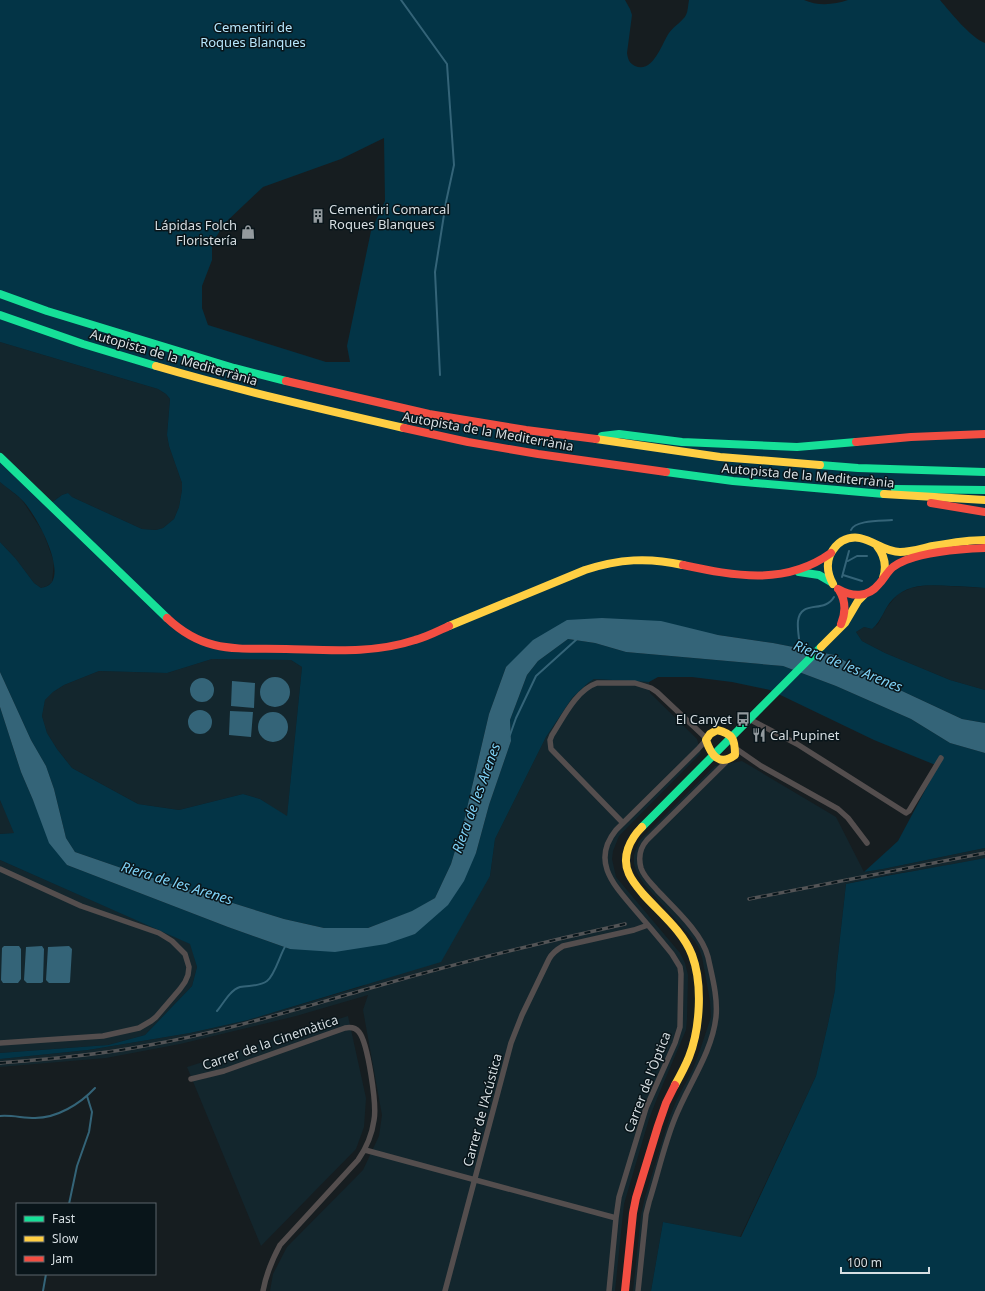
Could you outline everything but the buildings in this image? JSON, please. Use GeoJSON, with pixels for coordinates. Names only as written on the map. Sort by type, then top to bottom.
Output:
{"type":"FeatureCollection","features":[{"type":"Feature","properties":{"kind":"main road","name":"Autopista de la Mediterrània"},"geometry":{"type":"LineString","coordinates":[[0,294],[47,311],[135,339],[234,368],[282,381],[429,414],[526,430],[720,457],[858,468],[985,472]]}},
{"type":"Feature","properties":{"kind":"main road","name":"Autopista de la Mediterrània"},"geometry":{"type":"LineString","coordinates":[[0,315],[83,344],[207,381],[320,409],[468,442],[538,454],[717,479],[860,493],[985,500]]}},
{"type":"Feature","properties":{"kind":"main road"},"geometry":{"type":"LineString","coordinates":[[590,438],[619,434],[682,442],[797,448],[911,437],[985,434]]}},
{"type":"Feature","properties":{"kind":"main road"},"geometry":{"type":"LineString","coordinates":[[0,457],[179,629],[197,640],[226,647],[372,650],[416,640],[585,570],[621,560],[654,560],[739,575],[794,571],[811,566],[831,553]]}},
{"type":"Feature","properties":{"kind":"main road"},"geometry":{"type":"LineString","coordinates":[[847,491],[875,488],[985,490]]}},
{"type":"Feature","properties":{"kind":"main road"},"geometry":{"type":"LineString","coordinates":[[860,493],[876,500],[935,504],[985,512]]}},
{"type":"Feature","properties":{"kind":"main road"},"geometry":{"type":"LineString","coordinates":[[837,631],[846,611],[843,598],[830,578],[827,569],[828,558],[835,546],[841,541],[853,537],[865,538],[889,550],[899,552],[960,542],[985,540]]}},
{"type":"Feature","properties":{"kind":"main road"},"geometry":{"type":"LineString","coordinates":[[875,544],[883,554],[886,563],[882,582]]}},
{"type":"Feature","properties":{"kind":"main road"},"geometry":{"type":"LineString","coordinates":[[625,1291],[633,1213],[639,1186],[664,1110],[694,1043],[697,1028],[698,1002],[697,974],[690,951],[682,938],[635,884],[629,874],[626,856],[629,846],[639,830],[711,748],[732,736],[848,620],[857,603],[864,595],[874,590],[894,567],[908,560],[954,550],[985,548]]}},
{"type":"Feature","properties":{"kind":"main road"},"geometry":{"type":"LineString","coordinates":[[794,571],[819,575],[846,594],[864,595]]}},
{"type":"Feature","properties":{"kind":"main road"},"geometry":{"type":"LineString","coordinates":[[718,730],[732,736],[734,739],[733,754],[725,760],[711,748],[710,734],[718,730]]}},
{"type":"Feature","properties":{"kind":"street"},"geometry":{"type":"LineString","coordinates":[[623,823],[551,749],[550,740],[552,735],[575,700],[588,688],[597,683],[635,683],[647,686],[657,692],[711,748],[718,768],[713,775]]}},
{"type":"Feature","properties":{"kind":"street"},"geometry":{"type":"LineString","coordinates":[[749,719],[797,744],[906,813],[941,758]]}},
{"type":"Feature","properties":{"kind":"street","name":"Carrer de l'Òptica"},"geometry":{"type":"LineString","coordinates":[[608,1291],[616,1218],[620,1197],[646,1108],[678,1036],[681,1018],[682,981],[680,967],[672,954],[615,886],[607,871],[605,857],[610,837],[623,823],[698,749],[711,748]]}},
{"type":"Feature","properties":{"kind":"street"},"geometry":{"type":"LineString","coordinates":[[638,1291],[646,1214],[649,1202],[674,1120],[709,1044],[714,1026],[716,1010],[714,988],[705,946],[693,930],[645,876],[640,863],[640,851],[647,840],[733,754],[746,756],[838,809],[848,818],[867,842]]}},
{"type":"Feature","properties":{"kind":"street"},"geometry":{"type":"LineString","coordinates":[[0,869],[81,906],[159,933],[172,941],[185,954],[189,967],[188,975],[180,989],[156,1017],[139,1028],[103,1036],[0,1043]]}},
{"type":"Feature","properties":{"kind":"street","name":"Carrer de l'Acústica"},"geometry":{"type":"LineString","coordinates":[[445,1291],[516,1029],[552,954],[563,946],[634,930],[648,925]]}},
{"type":"Feature","properties":{"kind":"street","name":"Carrer de la Cinemàtica"},"geometry":{"type":"LineString","coordinates":[[191,1080],[224,1071],[345,1028],[349,1027],[355,1029],[363,1039],[375,1096],[375,1119],[370,1139],[364,1150]]}},
{"type":"Feature","properties":{"kind":"street"},"geometry":{"type":"LineString","coordinates":[[263,1291],[266,1274],[280,1245],[358,1160],[364,1150],[616,1218]]}},
{"type":"Feature","properties":{"kind":"shaded area"},"geometry":{"type":"Polygon","coordinates":[[[0,342],[158,389],[166,394],[170,399],[167,435],[169,446],[182,483],[179,507],[174,519],[163,528],[156,530],[142,529],[72,497],[68,493],[62,495],[51,503],[0,453],[0,342]]]}},
{"type":"Feature","properties":{"kind":"shaded area"},"geometry":{"type":"Polygon","coordinates":[[[0,482],[20,498],[43,532],[54,562],[52,582],[47,586],[41,588],[34,583],[16,559],[0,542],[0,482]]]}},
{"type":"Feature","properties":{"kind":"shaded area"},"geometry":{"type":"Polygon","coordinates":[[[928,585],[985,588],[985,690],[950,680],[885,653],[862,641],[856,632],[864,627],[872,629],[878,624],[887,607],[898,594],[911,588],[928,585]]]}},
{"type":"Feature","properties":{"kind":"shaded area"},"geometry":{"type":"Polygon","coordinates":[[[212,659],[291,660],[302,667],[287,817],[260,799],[243,794],[179,810],[138,804],[72,768],[47,733],[42,716],[45,700],[53,692],[64,685],[99,671],[167,673],[212,659]]]}},
{"type":"Feature","properties":{"kind":"shaded area"},"geometry":{"type":"Polygon","coordinates":[[[594,679],[649,682],[650,693],[697,739],[701,753],[619,836],[613,851],[612,859],[616,877],[680,953],[685,963],[688,975],[686,1030],[649,1119],[624,1204],[615,1291],[270,1291],[273,1274],[287,1247],[363,1170],[379,1136],[382,1115],[363,1010],[368,995],[296,1016],[180,1044],[106,1058],[0,1067],[0,1059],[88,1050],[190,1033],[248,1020],[363,986],[490,876],[495,839],[546,737],[572,698],[594,679]]]}},
{"type":"Feature","properties":{"kind":"shaded area"},"geometry":{"type":"Polygon","coordinates":[[[742,761],[836,817],[864,872],[985,848],[985,858],[846,884],[835,990],[816,1076],[740,1237],[663,1222],[651,1291],[633,1291],[641,1215],[645,1197],[670,1116],[693,1069],[711,1017],[710,1001],[699,948],[694,940],[644,884],[637,873],[634,864],[634,855],[639,841],[715,766],[742,761]]]}},
{"type":"Feature","properties":{"kind":"shaded area"},"geometry":{"type":"Polygon","coordinates":[[[0,800],[15,833],[0,834],[0,800]]]}},
{"type":"Feature","properties":{"kind":"shaded area"},"geometry":{"type":"Polygon","coordinates":[[[0,860],[191,944],[197,967],[192,986],[145,1035],[108,1045],[0,1053],[0,860]]]}},
{"type":"Feature","properties":{"kind":"shaded area"},"geometry":{"type":"Polygon","coordinates":[[[348,1016],[366,1098],[364,1127],[356,1149],[261,1246],[187,1067],[348,1016]]]}},
{"type":"Feature","properties":{"kind":"green space","name":"Cementiri de Roques Blanques"},"geometry":{"type":"Polygon","coordinates":[[[0,0],[625,0],[632,15],[627,53],[630,62],[633,65],[641,67],[647,66],[652,62],[669,33],[685,17],[689,0],[804,0],[826,4],[848,0],[940,0],[973,36],[985,43],[985,588],[935,585],[920,586],[906,590],[893,599],[872,629],[864,627],[856,632],[862,641],[885,653],[950,680],[985,690],[985,723],[962,719],[887,684],[834,655],[773,643],[602,618],[506,667],[489,714],[464,821],[451,864],[435,898],[413,911],[368,928],[324,928],[284,919],[133,872],[75,852],[66,838],[54,789],[46,766],[31,740],[0,672],[0,542],[16,559],[34,583],[41,588],[52,582],[54,564],[47,540],[35,518],[21,499],[0,482],[0,453],[51,503],[62,495],[68,493],[72,497],[142,529],[156,530],[163,528],[174,519],[179,507],[182,490],[182,483],[169,446],[167,435],[170,399],[166,394],[158,389],[0,342],[0,0]],[[384,138],[341,159],[263,187],[226,222],[212,243],[212,260],[202,286],[202,308],[208,325],[326,362],[350,362],[347,346],[371,231],[385,201],[384,138]],[[212,659],[167,673],[99,671],[64,685],[53,692],[45,700],[42,716],[47,733],[72,768],[138,804],[179,810],[243,794],[260,799],[287,816],[302,667],[291,660],[212,659]]]}},
{"type":"Feature","properties":{"kind":"green space"},"geometry":{"type":"Polygon","coordinates":[[[568,639],[595,643],[626,652],[783,666],[836,686],[911,719],[950,743],[985,753],[985,848],[864,872],[898,841],[938,766],[874,740],[770,690],[732,682],[692,677],[658,677],[649,682],[594,679],[572,698],[546,737],[495,839],[490,876],[441,962],[248,1020],[190,1033],[88,1050],[0,1059],[0,1053],[108,1045],[145,1035],[192,986],[197,967],[190,944],[0,860],[0,834],[14,833],[0,800],[0,707],[21,772],[33,800],[67,865],[228,927],[290,949],[415,934],[476,853],[489,805],[511,741],[510,720],[527,675],[538,661],[568,639]]]}},
{"type":"Feature","properties":{"kind":"green space"},"geometry":{"type":"Polygon","coordinates":[[[985,858],[985,1291],[651,1291],[663,1222],[741,1237],[816,1076],[835,990],[846,884],[985,858]]]}},
{"type":"Feature","properties":{"kind":"water"},"geometry":{"type":"Polygon","coordinates":[[[602,618],[661,621],[718,635],[773,643],[834,655],[887,684],[962,719],[985,723],[985,753],[950,743],[911,719],[836,686],[783,666],[626,652],[595,643],[568,639],[538,661],[527,675],[510,720],[511,741],[489,805],[476,853],[464,881],[448,905],[415,934],[386,944],[335,952],[290,949],[228,927],[67,865],[49,843],[21,772],[0,707],[0,672],[31,740],[46,766],[54,789],[66,838],[75,852],[133,872],[284,919],[324,928],[368,928],[412,911],[435,898],[451,864],[464,821],[489,714],[506,667],[533,640],[567,620],[602,618]]]}},
{"type":"Feature","properties":{"kind":"water"},"geometry":{"type":"Polygon","coordinates":[[[275,677],[286,681],[290,692],[286,703],[275,707],[264,703],[260,692],[264,681],[275,677]]]}},
{"type":"Feature","properties":{"kind":"water"},"geometry":{"type":"Polygon","coordinates":[[[202,678],[207,679],[213,685],[213,695],[207,701],[202,702],[197,701],[191,695],[190,690],[191,685],[197,679],[202,678]]]}},
{"type":"Feature","properties":{"kind":"water"},"geometry":{"type":"Polygon","coordinates":[[[232,681],[255,683],[254,708],[231,706],[232,681]]]}},
{"type":"Feature","properties":{"kind":"water"},"geometry":{"type":"Polygon","coordinates":[[[200,710],[205,711],[211,717],[211,727],[205,733],[200,734],[195,733],[189,727],[188,722],[189,717],[195,711],[200,710]]]}},
{"type":"Feature","properties":{"kind":"water"},"geometry":{"type":"Polygon","coordinates":[[[230,711],[253,712],[251,737],[229,735],[230,711]]]}},
{"type":"Feature","properties":{"kind":"water"},"geometry":{"type":"Polygon","coordinates":[[[273,712],[284,716],[288,727],[284,738],[273,742],[262,738],[258,727],[262,716],[273,712]]]}},
{"type":"Feature","properties":{"kind":"water"},"geometry":{"type":"Polygon","coordinates":[[[4,946],[19,946],[21,949],[21,979],[18,983],[3,983],[1,980],[2,948],[4,946]]]}},
{"type":"Feature","properties":{"kind":"water"},"geometry":{"type":"Polygon","coordinates":[[[42,946],[44,949],[43,982],[27,983],[24,980],[26,947],[42,946]]]}},
{"type":"Feature","properties":{"kind":"water"},"geometry":{"type":"Polygon","coordinates":[[[69,946],[72,949],[70,982],[49,983],[46,980],[48,947],[69,946]]]}},
{"type":"Feature","properties":{"kind":"waterway"},"geometry":{"type":"LineString","coordinates":[[401,0],[447,64],[454,165],[446,202],[435,272],[440,375]]}},
{"type":"Feature","properties":{"kind":"waterway"},"geometry":{"type":"LineString","coordinates":[[851,530],[858,524],[892,520]]}},
{"type":"Feature","properties":{"kind":"waterway"},"geometry":{"type":"LineString","coordinates":[[842,577],[849,551]]}},
{"type":"Feature","properties":{"kind":"waterway"},"geometry":{"type":"LineString","coordinates":[[848,561],[857,556],[867,556]]}},
{"type":"Feature","properties":{"kind":"waterway"},"geometry":{"type":"LineString","coordinates":[[843,575],[862,581]]}},
{"type":"Feature","properties":{"kind":"waterway"},"geometry":{"type":"LineString","coordinates":[[800,650],[798,624],[800,614],[803,610],[808,608],[825,605],[834,597]]}},
{"type":"Feature","properties":{"kind":"waterway","name":"Riera de les Arenes"},"geometry":{"type":"LineString","coordinates":[[510,735],[516,718],[536,676],[577,639]]}},
{"type":"Feature","properties":{"kind":"waterway"},"geometry":{"type":"LineString","coordinates":[[217,1011],[230,994],[236,989],[240,987],[254,986],[267,981],[270,978],[286,945]]}},
{"type":"Feature","properties":{"kind":"waterway"},"geometry":{"type":"LineString","coordinates":[[0,1116],[35,1118],[52,1116],[75,1105],[95,1088]]}},
{"type":"Feature","properties":{"kind":"waterway"},"geometry":{"type":"LineString","coordinates":[[69,1203],[77,1166],[89,1132],[92,1112],[87,1096]]}},
{"type":"Feature","properties":{"kind":"waterway"},"geometry":{"type":"LineString","coordinates":[[43,1291],[46,1275]]}},
{"type":"Feature","properties":{"kind":"railway"},"geometry":{"type":"LineString","coordinates":[[749,899],[985,853]]}},
{"type":"Feature","properties":{"kind":"railway"},"geometry":{"type":"LineString","coordinates":[[0,1063],[108,1052],[204,1034],[472,960],[625,924]]}},
{"type":"Feature","properties":{"kind":"traffic: fast"},"geometry":{"type":"LineString","coordinates":[[0,294],[47,311],[234,368],[286,381]]}},
{"type":"Feature","properties":{"kind":"traffic: fast"},"geometry":{"type":"LineString","coordinates":[[0,315],[83,344],[156,366]]}},
{"type":"Feature","properties":{"kind":"traffic: fast"},"geometry":{"type":"LineString","coordinates":[[602,436],[619,434],[682,442],[797,447],[856,442]]}},
{"type":"Feature","properties":{"kind":"traffic: fast"},"geometry":{"type":"LineString","coordinates":[[0,457],[167,618]]}},
{"type":"Feature","properties":{"kind":"traffic: fast"},"geometry":{"type":"LineString","coordinates":[[820,465],[858,468],[985,472]]}},
{"type":"Feature","properties":{"kind":"traffic: fast"},"geometry":{"type":"LineString","coordinates":[[666,472],[733,481],[884,494]]}},
{"type":"Feature","properties":{"kind":"traffic: fast"},"geometry":{"type":"LineString","coordinates":[[895,489],[985,490]]}},
{"type":"Feature","properties":{"kind":"traffic: fast"},"geometry":{"type":"LineString","coordinates":[[799,572],[819,575],[831,582]]}},
{"type":"Feature","properties":{"kind":"traffic: fast"},"geometry":{"type":"LineString","coordinates":[[642,827],[821,647]]}},
{"type":"Feature","properties":{"kind":"traffic: slow"},"geometry":{"type":"LineString","coordinates":[[156,366],[249,391],[404,428]]}},
{"type":"Feature","properties":{"kind":"traffic: slow"},"geometry":{"type":"LineString","coordinates":[[596,439],[720,457],[820,465]]}},
{"type":"Feature","properties":{"kind":"traffic: slow"},"geometry":{"type":"LineString","coordinates":[[884,494],[985,500]]}},
{"type":"Feature","properties":{"kind":"traffic: slow"},"geometry":{"type":"LineString","coordinates":[[833,584],[828,570],[830,555],[838,544],[850,538],[864,539],[885,549],[900,552],[913,551],[952,543],[985,540]]}},
{"type":"Feature","properties":{"kind":"traffic: slow"},"geometry":{"type":"LineString","coordinates":[[877,546],[884,561],[885,569],[883,578]]}},
{"type":"Feature","properties":{"kind":"traffic: slow"},"geometry":{"type":"LineString","coordinates":[[449,626],[598,566],[634,560],[670,562],[683,565]]}},
{"type":"Feature","properties":{"kind":"traffic: slow"},"geometry":{"type":"LineString","coordinates":[[821,647],[845,623],[858,601],[864,595]]}},
{"type":"Feature","properties":{"kind":"traffic: slow"},"geometry":{"type":"LineString","coordinates":[[717,730],[730,735],[734,741],[735,755],[724,760],[716,758],[713,755],[706,740],[710,734],[717,730]]}},
{"type":"Feature","properties":{"kind":"traffic: slow"},"geometry":{"type":"LineString","coordinates":[[642,827],[634,837],[626,855],[629,874],[633,882],[643,894],[683,938],[692,955],[698,979],[699,1006],[696,1033],[689,1057],[675,1085]]}},
{"type":"Feature","properties":{"kind":"traffic: jam"},"geometry":{"type":"LineString","coordinates":[[286,381],[429,414],[526,430],[596,439]]}},
{"type":"Feature","properties":{"kind":"traffic: jam"},"geometry":{"type":"LineString","coordinates":[[404,428],[468,442],[538,454],[666,472]]}},
{"type":"Feature","properties":{"kind":"traffic: jam"},"geometry":{"type":"LineString","coordinates":[[856,442],[911,437],[985,434]]}},
{"type":"Feature","properties":{"kind":"traffic: jam"},"geometry":{"type":"LineString","coordinates":[[931,503],[985,512]]}},
{"type":"Feature","properties":{"kind":"traffic: jam"},"geometry":{"type":"LineString","coordinates":[[838,589],[854,595],[865,594],[875,589],[893,567],[906,560],[935,553],[985,548]]}},
{"type":"Feature","properties":{"kind":"traffic: jam"},"geometry":{"type":"LineString","coordinates":[[683,565],[741,575],[759,576],[796,570],[814,563],[831,553]]}},
{"type":"Feature","properties":{"kind":"traffic: jam"},"geometry":{"type":"LineString","coordinates":[[839,590],[843,598],[844,607],[844,615],[841,624]]}},
{"type":"Feature","properties":{"kind":"traffic: jam"},"geometry":{"type":"LineString","coordinates":[[167,618],[181,630],[208,643],[222,647],[252,649],[367,649],[419,639],[449,626]]}},
{"type":"Feature","properties":{"kind":"traffic: jam"},"geometry":{"type":"LineString","coordinates":[[625,1291],[633,1213],[636,1198],[658,1126],[666,1103],[675,1085]]}},
{"type":"Feature","properties":{"kind":"place","name":"Cementiri Comarcal Roques Blanques"},"geometry":{"type":"Point","coordinates":[318,216]}},
{"type":"Feature","properties":{"kind":"place","name":"Lápidas Folch Floristería"},"geometry":{"type":"Point","coordinates":[248,232]}},
{"type":"Feature","properties":{"kind":"place","name":"El Canyet"},"geometry":{"type":"Point","coordinates":[743,719]}},
{"type":"Feature","properties":{"kind":"place","name":"Cal Pupinet"},"geometry":{"type":"Point","coordinates":[759,735]}}]}
